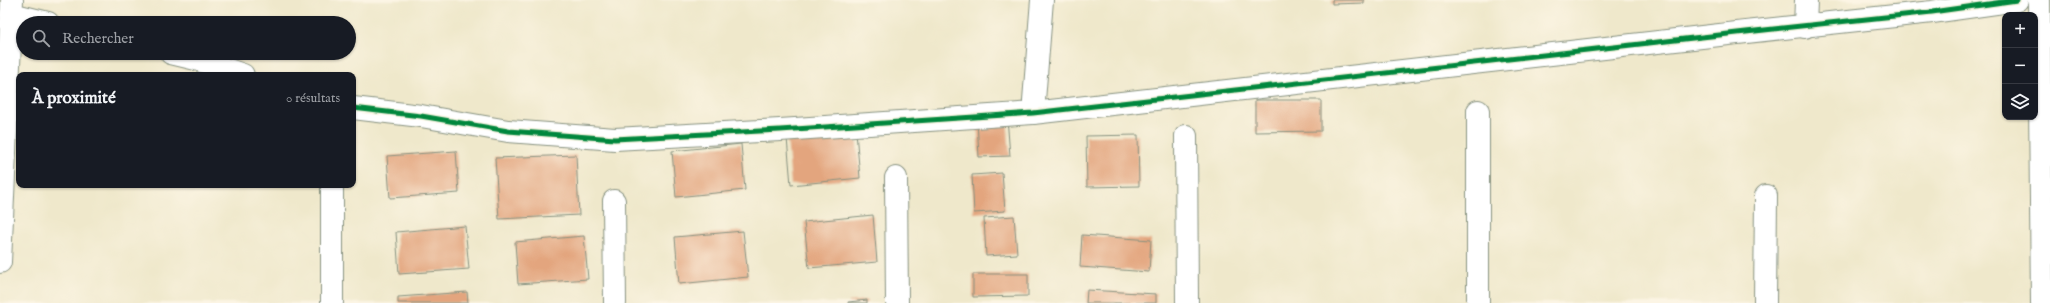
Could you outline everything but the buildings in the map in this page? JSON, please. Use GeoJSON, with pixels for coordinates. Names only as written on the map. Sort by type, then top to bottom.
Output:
{"type":"FeatureCollection","features":[{"type":"Feature","properties":{"kind":"street"},"geometry":{"type":"LineString","coordinates":[[1032,113],[1042,0]]}},
{"type":"Feature","properties":{"kind":"street"},"geometry":{"type":"LineString","coordinates":[[1805,27],[1806,0]]}},
{"type":"Feature","properties":{"kind":"street"},"geometry":{"type":"LineString","coordinates":[[356,108],[421,116],[508,131],[615,139],[780,130],[1032,113],[1746,32],[1805,27],[2017,0]]}},
{"type":"Feature","properties":{"kind":"street"},"geometry":{"type":"LineString","coordinates":[[2039,0],[2042,303]]}},
{"type":"Feature","properties":{"kind":"street"},"geometry":{"type":"LineString","coordinates":[[0,262],[12,7],[32,16]]}},
{"type":"Feature","properties":{"kind":"street"},"geometry":{"type":"LineString","coordinates":[[199,60],[234,72]]}},
{"type":"Feature","properties":{"kind":"street"},"geometry":{"type":"LineString","coordinates":[[1478,111],[1478,303]]}},
{"type":"Feature","properties":{"kind":"street"},"geometry":{"type":"LineString","coordinates":[[1186,136],[1187,303]]}},
{"type":"Feature","properties":{"kind":"street"},"geometry":{"type":"LineString","coordinates":[[896,178],[897,303]]}},
{"type":"Feature","properties":{"kind":"street"},"geometry":{"type":"LineString","coordinates":[[332,188],[332,303]]}},
{"type":"Feature","properties":{"kind":"street"},"geometry":{"type":"LineString","coordinates":[[1765,303],[1766,196]]}},
{"type":"Feature","properties":{"kind":"street"},"geometry":{"type":"LineString","coordinates":[[614,201],[615,303]]}},
{"type":"Feature","properties":{"kind":"cycle path"},"geometry":{"type":"LineString","coordinates":[[356,108],[421,116],[508,131],[615,139],[780,130],[1033,113],[1932,12],[2017,0]]}}]}
